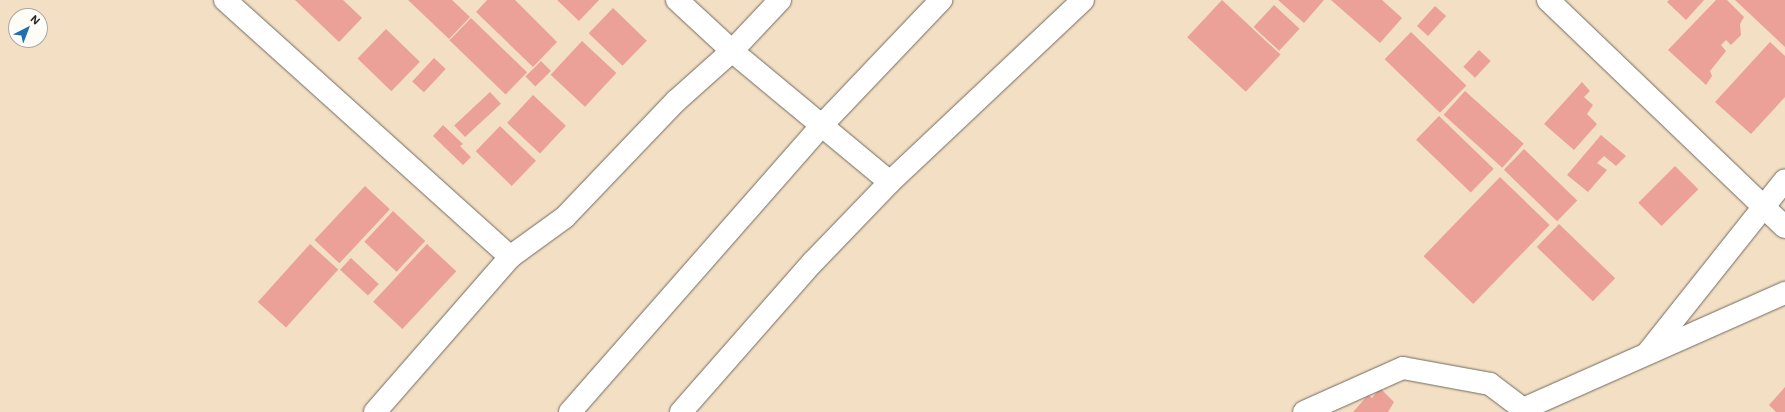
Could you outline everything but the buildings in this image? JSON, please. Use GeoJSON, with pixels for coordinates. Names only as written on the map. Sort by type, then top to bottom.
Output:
{"type":"FeatureCollection","features":[{"type":"Feature","properties":{"kind":"street"},"geometry":{"type":"LineString","coordinates":[[225,0],[510,257]]}},
{"type":"Feature","properties":{"kind":"street"},"geometry":{"type":"LineString","coordinates":[[677,0],[732,51],[890,182]]}},
{"type":"Feature","properties":{"kind":"street"},"geometry":{"type":"LineString","coordinates":[[375,412],[510,257],[565,217],[676,101],[732,51],[780,0]]}},
{"type":"Feature","properties":{"kind":"street"},"geometry":{"type":"LineString","coordinates":[[570,412],[822,125],[941,0]]}},
{"type":"Feature","properties":{"kind":"street"},"geometry":{"type":"LineString","coordinates":[[681,412],[813,262],[890,182],[1083,0]]}},
{"type":"Feature","properties":{"kind":"street"},"geometry":{"type":"LineString","coordinates":[[1548,0],[1785,227]]}},
{"type":"Feature","properties":{"kind":"street"},"geometry":{"type":"LineString","coordinates":[[1647,353],[1763,205],[1785,180]]}},
{"type":"Feature","properties":{"kind":"street"},"geometry":{"type":"LineString","coordinates":[[1304,412],[1403,368],[1490,384],[1523,411],[1647,353],[1785,293]]}}]}
